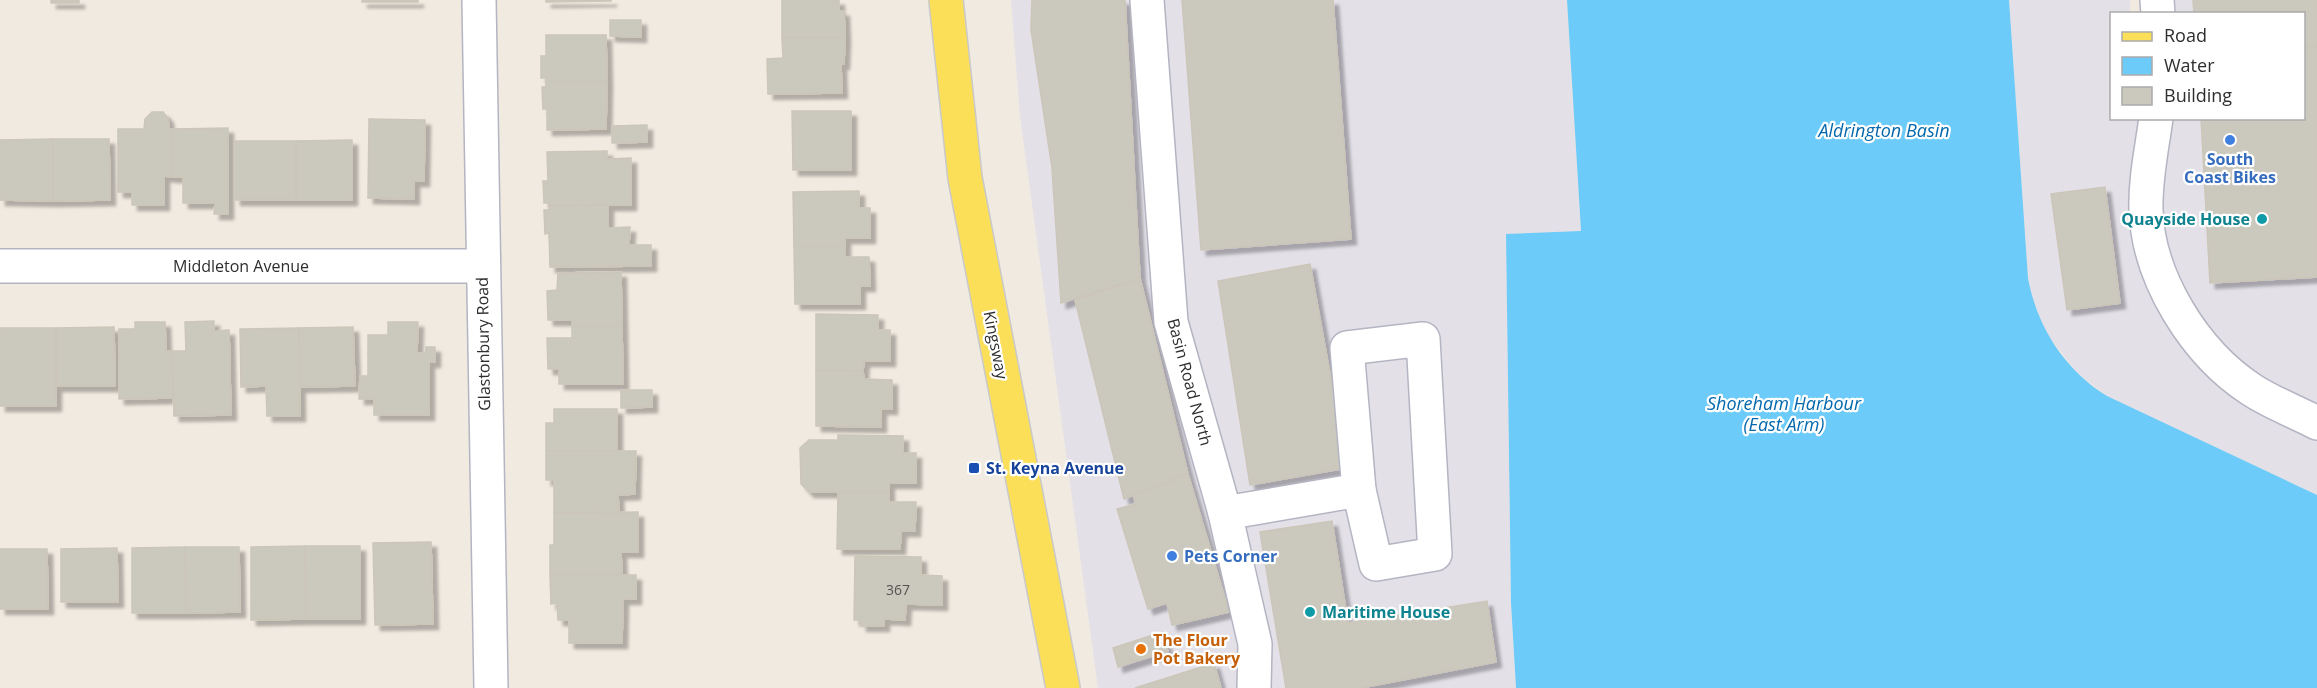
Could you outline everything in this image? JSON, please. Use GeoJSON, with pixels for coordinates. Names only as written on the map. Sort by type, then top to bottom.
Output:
{"type":"FeatureCollection","features":[{"type":"Feature","properties":{"kind":"main road","name":"Kingsway"},"geometry":{"type":"LineString","coordinates":[[946,0],[965,177],[1064,688]]}},
{"type":"Feature","properties":{"kind":"street","name":"Glastonbury Road"},"geometry":{"type":"LineString","coordinates":[[479,0],[481,266],[490,688]]}},
{"type":"Feature","properties":{"kind":"street","name":"Basin Road North"},"geometry":{"type":"LineString","coordinates":[[1147,0],[1171,322],[1226,513],[1255,644],[1254,688]]}},
{"type":"Feature","properties":{"kind":"street"},"geometry":{"type":"LineString","coordinates":[[2156,120],[2146,208],[2152,248],[2166,286],[2190,328],[2217,361],[2252,390],[2317,423]]}},
{"type":"Feature","properties":{"kind":"street","name":"Middleton Avenue"},"geometry":{"type":"LineString","coordinates":[[0,266],[481,266]]}},
{"type":"Feature","properties":{"kind":"street"},"geometry":{"type":"LineString","coordinates":[[1424,339],[1435,554],[1376,564],[1359,490],[1347,348],[1424,339]]}},
{"type":"Feature","properties":{"kind":"street"},"geometry":{"type":"LineString","coordinates":[[1226,513],[1359,490]]}},
{"type":"Feature","properties":{"kind":"street"},"geometry":{"type":"LineString","coordinates":[[470,688],[502,688]]}},
{"type":"Feature","properties":{"kind":"shaded area"},"geometry":{"type":"Polygon","coordinates":[[[1011,0],[1567,0],[1581,232],[1506,235],[1511,603],[1516,688],[1098,688],[1020,116],[1011,0]]]}},
{"type":"Feature","properties":{"kind":"shaded area"},"geometry":{"type":"Polygon","coordinates":[[[2009,0],[2130,0],[2130,12],[2110,12],[2110,120],[2305,120],[2305,12],[2172,12],[2171,0],[2317,0],[2317,495],[2107,396],[2077,373],[2047,334],[2033,301],[2028,278],[2009,0]]]}},
{"type":"Feature","properties":{"kind":"water","name":"Shoreham Harbour (East Arm)"},"geometry":{"type":"Polygon","coordinates":[[[1567,0],[2009,0],[2028,278],[2038,313],[2055,346],[2066,360],[2078,373],[2107,396],[2317,495],[2317,688],[1516,688],[1511,603],[1506,234],[1581,231],[1567,0]]]}},
{"type":"Feature","properties":{"kind":"building"},"geometry":{"type":"Polygon","coordinates":[[[51,0],[79,0],[79,3],[51,3],[51,0]]]}},
{"type":"Feature","properties":{"kind":"building"},"geometry":{"type":"Polygon","coordinates":[[[362,0],[418,0],[418,2],[362,2],[362,0]]]}},
{"type":"Feature","properties":{"kind":"building"},"geometry":{"type":"Polygon","coordinates":[[[546,0],[611,0],[611,1],[546,2],[546,0]]]}},
{"type":"Feature","properties":{"kind":"building"},"geometry":{"type":"Polygon","coordinates":[[[782,0],[839,0],[839,11],[844,11],[845,38],[782,38],[782,0]]]}},
{"type":"Feature","properties":{"kind":"building"},"geometry":{"type":"Polygon","coordinates":[[[1032,0],[1125,0],[1140,278],[1061,303],[1052,168],[1031,30],[1032,0]]]}},
{"type":"Feature","properties":{"kind":"building"},"geometry":{"type":"Polygon","coordinates":[[[1182,0],[1333,0],[1351,239],[1201,250],[1182,0]]]}},
{"type":"Feature","properties":{"kind":"building"},"geometry":{"type":"Polygon","coordinates":[[[2193,0],[2317,0],[2317,47],[2305,48],[2305,12],[2194,12],[2193,0]]]}},
{"type":"Feature","properties":{"kind":"building"},"geometry":{"type":"Polygon","coordinates":[[[610,20],[641,20],[641,37],[610,36],[610,20]]]}},
{"type":"Feature","properties":{"kind":"building"},"geometry":{"type":"Polygon","coordinates":[[[546,35],[606,35],[607,82],[546,82],[546,78],[541,78],[541,56],[546,56],[546,35]]]}},
{"type":"Feature","properties":{"kind":"building"},"geometry":{"type":"Polygon","coordinates":[[[782,38],[845,38],[844,64],[841,64],[842,93],[768,94],[767,59],[783,58],[782,38]]]}},
{"type":"Feature","properties":{"kind":"building","name":"Quayside House"},"geometry":{"type":"Polygon","coordinates":[[[2317,47],[2317,277],[2210,283],[2201,120],[2305,120],[2305,48],[2317,47]]]}},
{"type":"Feature","properties":{"kind":"building"},"geometry":{"type":"Polygon","coordinates":[[[546,82],[607,82],[606,129],[547,130],[547,109],[543,109],[542,87],[546,87],[546,82]]]}},
{"type":"Feature","properties":{"kind":"building"},"geometry":{"type":"Polygon","coordinates":[[[792,111],[851,111],[851,170],[793,170],[792,111]]]}},
{"type":"Feature","properties":{"kind":"building"},"geometry":{"type":"Polygon","coordinates":[[[152,112],[163,112],[168,118],[169,129],[172,129],[172,177],[164,176],[164,205],[132,205],[132,192],[118,192],[118,129],[144,129],[145,119],[152,112]]]}},
{"type":"Feature","properties":{"kind":"building"},"geometry":{"type":"Polygon","coordinates":[[[369,119],[425,120],[424,181],[414,181],[414,199],[368,198],[369,119]]]}},
{"type":"Feature","properties":{"kind":"building"},"geometry":{"type":"Polygon","coordinates":[[[647,125],[647,142],[612,143],[612,126],[647,125]]]}},
{"type":"Feature","properties":{"kind":"building"},"geometry":{"type":"Polygon","coordinates":[[[228,128],[228,214],[214,214],[215,203],[183,203],[183,177],[172,177],[172,129],[228,128]]]}},
{"type":"Feature","properties":{"kind":"building"},"geometry":{"type":"Polygon","coordinates":[[[53,139],[109,139],[110,200],[53,201],[53,139]]]}},
{"type":"Feature","properties":{"kind":"building"},"geometry":{"type":"Polygon","coordinates":[[[53,139],[53,201],[0,200],[0,140],[53,139]]]}},
{"type":"Feature","properties":{"kind":"building"},"geometry":{"type":"Polygon","coordinates":[[[352,140],[352,200],[296,200],[296,141],[352,140]]]}},
{"type":"Feature","properties":{"kind":"building"},"geometry":{"type":"Polygon","coordinates":[[[235,141],[296,141],[296,200],[235,200],[235,141]]]}},
{"type":"Feature","properties":{"kind":"building"},"geometry":{"type":"Polygon","coordinates":[[[607,151],[607,159],[631,158],[631,205],[549,206],[548,203],[544,203],[543,181],[548,181],[547,152],[607,151]]]}},
{"type":"Feature","properties":{"kind":"building"},"geometry":{"type":"Polygon","coordinates":[[[2105,187],[2120,303],[2067,310],[2051,194],[2105,187]]]}},
{"type":"Feature","properties":{"kind":"building"},"geometry":{"type":"Polygon","coordinates":[[[859,191],[859,208],[870,208],[870,238],[845,238],[845,247],[794,247],[793,192],[859,191]]]}},
{"type":"Feature","properties":{"kind":"building"},"geometry":{"type":"Polygon","coordinates":[[[608,205],[608,228],[630,227],[629,245],[651,245],[651,266],[550,267],[549,233],[545,234],[544,210],[549,210],[549,206],[608,205]]]}},
{"type":"Feature","properties":{"kind":"building"},"geometry":{"type":"Polygon","coordinates":[[[794,247],[845,247],[845,257],[869,257],[870,286],[860,286],[860,304],[795,304],[794,247]]]}},
{"type":"Feature","properties":{"kind":"building"},"geometry":{"type":"Polygon","coordinates":[[[1310,264],[1347,468],[1250,485],[1218,281],[1310,264]]]}},
{"type":"Feature","properties":{"kind":"building"},"geometry":{"type":"Polygon","coordinates":[[[621,272],[622,327],[572,327],[572,320],[548,320],[547,291],[557,290],[558,273],[621,272]]]}},
{"type":"Feature","properties":{"kind":"building"},"geometry":{"type":"Polygon","coordinates":[[[1140,278],[1188,474],[1124,499],[1075,300],[1140,278]]]}},
{"type":"Feature","properties":{"kind":"building"},"geometry":{"type":"Polygon","coordinates":[[[816,314],[878,315],[878,330],[890,330],[890,361],[864,361],[863,371],[816,370],[816,314]]]}},
{"type":"Feature","properties":{"kind":"building"},"geometry":{"type":"Polygon","coordinates":[[[214,321],[214,331],[229,330],[231,415],[174,416],[172,351],[186,351],[185,322],[214,321]]]}},
{"type":"Feature","properties":{"kind":"building"},"geometry":{"type":"Polygon","coordinates":[[[135,322],[165,322],[166,351],[172,351],[173,398],[119,399],[119,329],[135,329],[135,322]]]}},
{"type":"Feature","properties":{"kind":"building"},"geometry":{"type":"Polygon","coordinates":[[[388,322],[418,322],[417,353],[425,353],[426,347],[435,347],[435,362],[429,362],[429,415],[374,415],[374,399],[359,399],[360,376],[368,376],[368,335],[388,335],[388,322]]]}},
{"type":"Feature","properties":{"kind":"building"},"geometry":{"type":"Polygon","coordinates":[[[114,327],[115,386],[57,386],[56,328],[114,327]]]}},
{"type":"Feature","properties":{"kind":"building"},"geometry":{"type":"Polygon","coordinates":[[[353,327],[355,386],[300,387],[299,328],[353,327]]]}},
{"type":"Feature","properties":{"kind":"building"},"geometry":{"type":"Polygon","coordinates":[[[572,327],[622,327],[623,384],[559,384],[559,369],[548,369],[547,338],[572,338],[572,327]]]}},
{"type":"Feature","properties":{"kind":"building"},"geometry":{"type":"Polygon","coordinates":[[[0,328],[56,328],[56,406],[0,406],[0,328]]]}},
{"type":"Feature","properties":{"kind":"building"},"geometry":{"type":"Polygon","coordinates":[[[299,328],[300,416],[267,416],[266,386],[241,387],[240,329],[299,328]]]}},
{"type":"Feature","properties":{"kind":"building"},"geometry":{"type":"Polygon","coordinates":[[[816,370],[863,371],[864,379],[892,380],[892,409],[881,409],[881,427],[816,426],[816,370]]]}},
{"type":"Feature","properties":{"kind":"building"},"geometry":{"type":"Polygon","coordinates":[[[621,390],[652,390],[652,407],[621,408],[621,390]]]}},
{"type":"Feature","properties":{"kind":"building"},"geometry":{"type":"Polygon","coordinates":[[[554,409],[617,409],[617,451],[546,451],[546,423],[554,423],[554,409]]]}},
{"type":"Feature","properties":{"kind":"building"},"geometry":{"type":"Polygon","coordinates":[[[838,435],[903,436],[903,453],[916,453],[916,483],[889,483],[889,492],[809,492],[801,484],[800,448],[809,440],[838,440],[838,435]]]}},
{"type":"Feature","properties":{"kind":"building"},"geometry":{"type":"Polygon","coordinates":[[[546,451],[636,451],[635,494],[618,495],[619,512],[554,513],[554,480],[546,480],[546,451]]]}},
{"type":"Feature","properties":{"kind":"building","name":"Pets Corner"},"geometry":{"type":"Polygon","coordinates":[[[1188,474],[1229,612],[1172,625],[1167,603],[1148,609],[1117,509],[1136,504],[1133,495],[1188,474]]]}},
{"type":"Feature","properties":{"kind":"building"},"geometry":{"type":"Polygon","coordinates":[[[838,492],[889,492],[889,502],[916,502],[915,531],[901,531],[900,549],[837,549],[838,492]]]}},
{"type":"Feature","properties":{"kind":"building"},"geometry":{"type":"Polygon","coordinates":[[[638,512],[638,552],[621,552],[622,575],[550,575],[550,545],[554,545],[554,513],[638,512]]]}},
{"type":"Feature","properties":{"kind":"building","name":"Maritime House"},"geometry":{"type":"Polygon","coordinates":[[[1332,521],[1348,623],[1487,601],[1496,662],[1361,688],[1286,688],[1260,532],[1332,521]]]}},
{"type":"Feature","properties":{"kind":"building"},"geometry":{"type":"Polygon","coordinates":[[[431,542],[433,624],[375,625],[373,543],[431,542]]]}},
{"type":"Feature","properties":{"kind":"building"},"geometry":{"type":"Polygon","coordinates":[[[305,546],[360,546],[360,619],[306,619],[305,546]]]}},
{"type":"Feature","properties":{"kind":"building"},"geometry":{"type":"Polygon","coordinates":[[[305,546],[306,619],[251,620],[251,547],[305,546]]]}},
{"type":"Feature","properties":{"kind":"building"},"geometry":{"type":"Polygon","coordinates":[[[185,547],[239,547],[240,612],[186,613],[185,547]]]}},
{"type":"Feature","properties":{"kind":"building"},"geometry":{"type":"Polygon","coordinates":[[[185,547],[186,613],[132,613],[132,548],[185,547]]]}},
{"type":"Feature","properties":{"kind":"building"},"geometry":{"type":"Polygon","coordinates":[[[117,548],[118,602],[61,602],[61,549],[117,548]]]}},
{"type":"Feature","properties":{"kind":"building"},"geometry":{"type":"Polygon","coordinates":[[[0,549],[47,549],[48,609],[0,609],[0,549]]]}},
{"type":"Feature","properties":{"kind":"building"},"geometry":{"type":"Polygon","coordinates":[[[855,556],[921,557],[921,575],[942,576],[942,605],[906,604],[905,620],[884,619],[884,626],[861,626],[861,620],[854,620],[855,556]]]}},
{"type":"Feature","properties":{"kind":"building"},"geometry":{"type":"Polygon","coordinates":[[[550,575],[636,575],[636,599],[623,599],[622,643],[569,643],[569,620],[558,620],[557,603],[551,604],[550,575]]]}},
{"type":"Feature","properties":{"kind":"building","name":"The Flour Pot Bakery"},"geometry":{"type":"Polygon","coordinates":[[[1162,632],[1168,651],[1118,667],[1113,648],[1162,632]]]}},
{"type":"Feature","properties":{"kind":"building"},"geometry":{"type":"Polygon","coordinates":[[[1214,663],[1221,688],[1135,688],[1214,663]]]}},
{"type":"Feature","properties":{"kind":"place","name":"South Coast Bikes"},"geometry":{"type":"Point","coordinates":[2230,140]}},
{"type":"Feature","properties":{"kind":"place","name":"Quayside House"},"geometry":{"type":"Point","coordinates":[2262,219]}},
{"type":"Feature","properties":{"kind":"place","name":"St. Keyna Avenue"},"geometry":{"type":"Point","coordinates":[974,468]}},
{"type":"Feature","properties":{"kind":"place","name":"Pets Corner"},"geometry":{"type":"Point","coordinates":[1172,556]}},
{"type":"Feature","properties":{"kind":"place","name":"Maritime House"},"geometry":{"type":"Point","coordinates":[1310,612]}},
{"type":"Feature","properties":{"kind":"place","name":"The Flour Pot Bakery"},"geometry":{"type":"Point","coordinates":[1141,649]}},
{"type":"Feature","properties":{"kind":"water label","name":"Aldrington Basin"},"geometry":{"type":"Point","coordinates":[1884,131]}}]}
